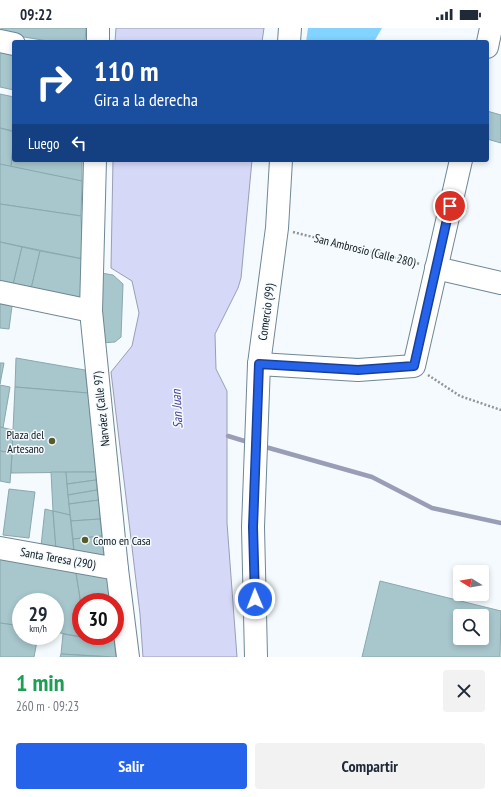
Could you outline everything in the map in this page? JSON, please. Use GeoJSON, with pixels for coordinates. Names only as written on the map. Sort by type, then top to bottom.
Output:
{"type":"FeatureCollection","features":[{"type":"Feature","properties":{"kind":"street"},"geometry":{"type":"LineString","coordinates":[[98,28],[98,40]]}},
{"type":"Feature","properties":{"kind":"street"},"geometry":{"type":"LineString","coordinates":[[289,40],[290,28]]}},
{"type":"Feature","properties":{"kind":"street"},"geometry":{"type":"LineString","coordinates":[[488,40],[491,28]]}},
{"type":"Feature","properties":{"kind":"street"},"geometry":{"type":"LineString","coordinates":[[0,41],[12,44]]}},
{"type":"Feature","properties":{"kind":"street","name":"Narváez (Calle 97)"},"geometry":{"type":"LineString","coordinates":[[95,162],[91,311],[117,569],[128,657]]}},
{"type":"Feature","properties":{"kind":"street","name":"Comercio (99)"},"geometry":{"type":"LineString","coordinates":[[256,657],[253,527],[259,364],[277,228],[281,162]]}},
{"type":"Feature","properties":{"kind":"street"},"geometry":{"type":"LineString","coordinates":[[259,364],[358,370],[414,366],[461,162]]}},
{"type":"Feature","properties":{"kind":"street"},"geometry":{"type":"LineString","coordinates":[[436,268],[501,283]]}},
{"type":"Feature","properties":{"kind":"street"},"geometry":{"type":"LineString","coordinates":[[0,292],[91,311]]}},
{"type":"Feature","properties":{"kind":"street","name":"Santa Teresa (290)"},"geometry":{"type":"LineString","coordinates":[[0,548],[117,569]]}},
{"type":"Feature","properties":{"kind":"path","name":"San Ambrosio (Calle 280)"},"geometry":{"type":"LineString","coordinates":[[277,228],[436,268]]}},
{"type":"Feature","properties":{"kind":"path"},"geometry":{"type":"LineString","coordinates":[[414,366],[460,396],[501,410]]}},
{"type":"Feature","properties":{"kind":"shaded area"},"geometry":{"type":"Polygon","coordinates":[[[308,28],[382,28],[375,40],[306,40],[308,28]]]}},
{"type":"Feature","properties":{"kind":"water"},"geometry":{"type":"Polygon","coordinates":[[[116,28],[264,28],[262,40],[115,40],[116,28]]]}},
{"type":"Feature","properties":{"kind":"water","name":"San Juan"},"geometry":{"type":"Polygon","coordinates":[[[113,162],[252,162],[241,278],[238,288],[215,334],[216,369],[227,391],[227,523],[237,657],[143,657],[140,614],[111,372],[132,346],[139,313],[132,281],[111,268],[113,162]]]}},
{"type":"Feature","properties":{"kind":"building"},"geometry":{"type":"Polygon","coordinates":[[[1,28],[86,28],[85,40],[42,40],[0,33],[1,28]]]}},
{"type":"Feature","properties":{"kind":"building"},"geometry":{"type":"Polygon","coordinates":[[[0,49],[12,52],[12,90],[0,87],[0,49]]]}},
{"type":"Feature","properties":{"kind":"building"},"geometry":{"type":"Polygon","coordinates":[[[0,94],[12,97],[12,131],[0,128],[0,94]]]}},
{"type":"Feature","properties":{"kind":"building"},"geometry":{"type":"Polygon","coordinates":[[[489,112],[501,115],[501,143],[489,140],[489,112]]]}},
{"type":"Feature","properties":{"kind":"building"},"geometry":{"type":"Polygon","coordinates":[[[0,128],[12,131],[12,155],[11,167],[0,164],[0,128]]]}},
{"type":"Feature","properties":{"kind":"building"},"geometry":{"type":"Polygon","coordinates":[[[12,157],[12,162],[82,162],[82,181],[11,167],[12,157]]]}},
{"type":"Feature","properties":{"kind":"building"},"geometry":{"type":"Polygon","coordinates":[[[0,164],[82,181],[81,216],[0,204],[0,164]]]}},
{"type":"Feature","properties":{"kind":"building"},"geometry":{"type":"Polygon","coordinates":[[[0,204],[81,216],[83,259],[0,242],[0,204]]]}},
{"type":"Feature","properties":{"kind":"building"},"geometry":{"type":"Polygon","coordinates":[[[0,242],[22,247],[13,285],[0,282],[0,242]]]}},
{"type":"Feature","properties":{"kind":"building"},"geometry":{"type":"Polygon","coordinates":[[[22,247],[40,251],[31,289],[13,285],[22,247]]]}},
{"type":"Feature","properties":{"kind":"building"},"geometry":{"type":"Polygon","coordinates":[[[40,251],[83,259],[81,300],[31,289],[40,251]]]}},
{"type":"Feature","properties":{"kind":"building"},"geometry":{"type":"Polygon","coordinates":[[[101,273],[113,275],[123,284],[121,337],[115,342],[101,343],[101,273]]]}},
{"type":"Feature","properties":{"kind":"building"},"geometry":{"type":"Polygon","coordinates":[[[0,304],[12,306],[9,329],[0,328],[0,304]]]}},
{"type":"Feature","properties":{"kind":"building"},"geometry":{"type":"Polygon","coordinates":[[[16,358],[85,370],[88,393],[15,387],[16,358]]]}},
{"type":"Feature","properties":{"kind":"building"},"geometry":{"type":"Polygon","coordinates":[[[0,363],[4,363],[0,384],[0,363]]]}},
{"type":"Feature","properties":{"kind":"building"},"geometry":{"type":"Polygon","coordinates":[[[0,385],[10,387],[3,428],[0,427],[0,385]]]}},
{"type":"Feature","properties":{"kind":"building","name":"Plaza del Artesano"},"geometry":{"type":"Polygon","coordinates":[[[15,387],[88,393],[96,472],[11,473],[15,387]]]}},
{"type":"Feature","properties":{"kind":"building"},"geometry":{"type":"Polygon","coordinates":[[[0,427],[13,430],[12,453],[0,451],[0,427]]]}},
{"type":"Feature","properties":{"kind":"building"},"geometry":{"type":"Polygon","coordinates":[[[0,451],[12,453],[10,483],[0,481],[0,451]]]}},
{"type":"Feature","properties":{"kind":"building"},"geometry":{"type":"Polygon","coordinates":[[[51,472],[66,472],[70,515],[53,511],[51,472]]]}},
{"type":"Feature","properties":{"kind":"building"},"geometry":{"type":"Polygon","coordinates":[[[66,472],[96,472],[96,480],[67,484],[66,472]]]}},
{"type":"Feature","properties":{"kind":"building"},"geometry":{"type":"Polygon","coordinates":[[[96,480],[97,490],[68,495],[67,484],[96,480]]]}},
{"type":"Feature","properties":{"kind":"building"},"geometry":{"type":"Polygon","coordinates":[[[9,489],[35,492],[29,538],[3,535],[9,489]]]}},
{"type":"Feature","properties":{"kind":"building"},"geometry":{"type":"Polygon","coordinates":[[[97,490],[99,500],[69,504],[68,495],[97,490]]]}},
{"type":"Feature","properties":{"kind":"building"},"geometry":{"type":"Polygon","coordinates":[[[99,500],[100,519],[71,521],[69,504],[99,500]]]}},
{"type":"Feature","properties":{"kind":"building"},"geometry":{"type":"Polygon","coordinates":[[[45,509],[53,511],[56,549],[41,546],[45,509]]]}},
{"type":"Feature","properties":{"kind":"building"},"geometry":{"type":"Polygon","coordinates":[[[53,511],[70,515],[74,552],[56,549],[53,511]]]}},
{"type":"Feature","properties":{"kind":"building"},"geometry":{"type":"Polygon","coordinates":[[[100,519],[102,536],[73,539],[71,521],[100,519]]]}},
{"type":"Feature","properties":{"kind":"building"},"geometry":{"type":"Polygon","coordinates":[[[102,536],[104,558],[74,552],[73,539],[102,536]]]}},
{"type":"Feature","properties":{"kind":"building"},"geometry":{"type":"Polygon","coordinates":[[[0,553],[75,567],[79,593],[72,593],[72,635],[64,634],[64,593],[12,593],[12,625],[0,623],[0,553]]]}},
{"type":"Feature","properties":{"kind":"building"},"geometry":{"type":"Polygon","coordinates":[[[75,567],[107,573],[109,593],[79,593],[75,567]]]}},
{"type":"Feature","properties":{"kind":"building"},"geometry":{"type":"Polygon","coordinates":[[[380,581],[453,599],[453,601],[461,601],[501,611],[500,657],[362,657],[380,581]]]}},
{"type":"Feature","properties":{"kind":"building"},"geometry":{"type":"Polygon","coordinates":[[[0,623],[12,625],[12,645],[36,645],[34,657],[0,657],[0,623]]]}},
{"type":"Feature","properties":{"kind":"building"},"geometry":{"type":"Polygon","coordinates":[[[64,634],[72,636],[72,645],[115,645],[116,657],[61,654],[62,645],[64,645],[64,634]]]}},
{"type":"Feature","properties":{"kind":"building"},"geometry":{"type":"Polygon","coordinates":[[[61,654],[108,657],[60,657],[61,654]]]}},
{"type":"Feature","properties":{"kind":"waterway"},"geometry":{"type":"LineString","coordinates":[[228,436],[251,443]]}},
{"type":"Feature","properties":{"kind":"waterway"},"geometry":{"type":"LineString","coordinates":[[262,446],[372,477],[432,508],[501,523]]}},
{"type":"Feature","properties":{"kind":"place","name":"Plaza del Artesano"},"geometry":{"type":"Point","coordinates":[52,441]}},
{"type":"Feature","properties":{"kind":"place","name":"Como en Casa"},"geometry":{"type":"Point","coordinates":[85,540]}},
{"type":"Feature","properties":{"kind":"route"},"geometry":{"type":"LineString","coordinates":[[255,599],[253,527],[259,364],[358,370],[414,366],[450,206]]}}]}
